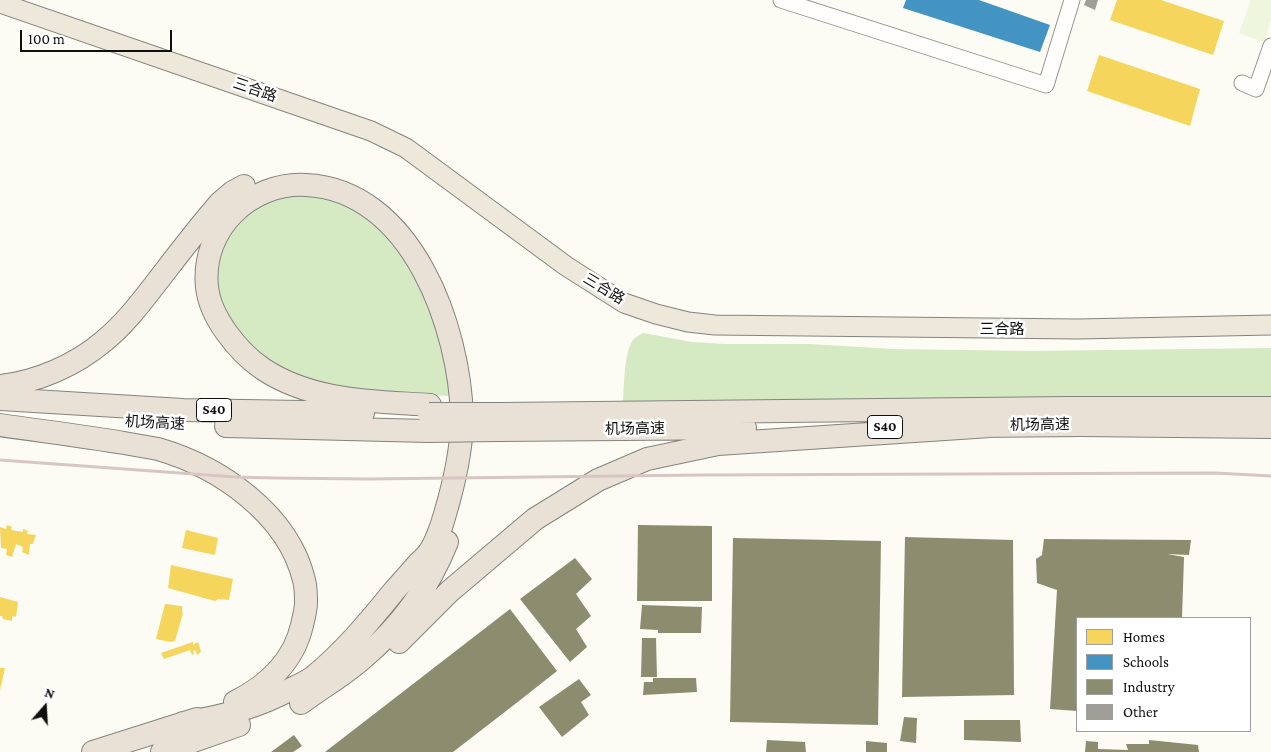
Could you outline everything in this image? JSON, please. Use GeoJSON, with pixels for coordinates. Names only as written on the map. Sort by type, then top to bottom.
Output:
{"type":"FeatureCollection","features":[{"type":"Feature","properties":{"kind":"highway"},"geometry":{"type":"LineString","coordinates":[[0,386],[29,381],[50,373],[70,364],[104,341],[142,301],[220,203],[233,192],[254,181],[290,170],[325,172],[345,178],[368,189],[384,201],[401,218],[418,239],[434,266],[450,299],[463,335],[473,393],[474,422],[472,454],[467,484],[457,517],[442,555],[427,584],[411,606],[388,635],[362,660],[301,703]]}},
{"type":"Feature","properties":{"kind":"highway"},"geometry":{"type":"LineString","coordinates":[[183,723],[215,718],[270,700],[310,679],[362,632],[407,576],[430,551],[443,522],[454,483],[460,444],[462,420],[460,396],[456,364],[446,323],[432,288],[415,257],[397,232],[365,203],[346,193],[315,185],[297,184],[277,187],[245,202],[233,212],[221,227],[208,258],[207,290],[213,308],[224,329],[238,348],[262,368],[293,385],[321,394],[429,416]]}},
{"type":"Feature","properties":{"kind":"highway","name":"机场高速"},"geometry":{"type":"LineString","coordinates":[[0,399],[183,410],[429,416],[500,422],[1271,427]]}},
{"type":"Feature","properties":{"kind":"highway","name":"机场高速"},"geometry":{"type":"LineString","coordinates":[[500,422],[1059,408],[1271,408]]}},
{"type":"Feature","properties":{"kind":"highway","name":"机场高速"},"geometry":{"type":"LineString","coordinates":[[0,415],[196,425],[429,416]]}},
{"type":"Feature","properties":{"kind":"highway"},"geometry":{"type":"LineString","coordinates":[[0,425],[100,439],[158,450],[188,461],[226,479],[269,516],[284,534],[296,556],[305,581],[306,608],[299,637],[277,672],[264,685],[218,711],[94,752]]}},
{"type":"Feature","properties":{"kind":"highway"},"geometry":{"type":"LineString","coordinates":[[162,752],[301,703],[381,659],[450,591],[535,519],[598,480],[647,459],[718,444],[990,426]]}},
{"type":"Feature","properties":{"kind":"main road","name":"三合路"},"geometry":{"type":"LineString","coordinates":[[0,3],[371,131],[406,148],[558,260],[598,287],[624,303],[656,314],[715,325],[1078,329],[1271,325]]}},
{"type":"Feature","properties":{"kind":"main road","name":"三合路"},"geometry":{"type":"LineString","coordinates":[[0,14],[368,141],[400,158],[595,297],[620,312],[652,325],[685,333],[713,336],[812,335],[940,339],[1271,336]]}},
{"type":"Feature","properties":{"kind":"street"},"geometry":{"type":"LineString","coordinates":[[781,0],[1046,85],[1072,0]]}},
{"type":"Feature","properties":{"kind":"street"},"geometry":{"type":"LineString","coordinates":[[1242,83],[1256,88],[1270,52]]}},
{"type":"Feature","properties":{"kind":"green space"},"geometry":{"type":"Polygon","coordinates":[[[1251,0],[1271,0],[1271,21],[1264,42],[1239,33],[1251,0]]]}},
{"type":"Feature","properties":{"kind":"green space"},"geometry":{"type":"Polygon","coordinates":[[[309,189],[377,219],[435,307],[455,396],[327,389],[262,360],[223,314],[214,258],[247,207],[309,189]]]}},
{"type":"Feature","properties":{"kind":"green space"},"geometry":{"type":"Polygon","coordinates":[[[643,333],[692,342],[809,344],[893,349],[1031,351],[1271,348],[1271,404],[623,403],[625,370],[630,345],[636,337],[643,333]]]}},
{"type":"Feature","properties":{"kind":"building: Homes"},"geometry":{"type":"Polygon","coordinates":[[[1117,0],[1161,0],[1224,21],[1213,55],[1110,20],[1117,0]]]}},
{"type":"Feature","properties":{"kind":"building: Homes"},"geometry":{"type":"Polygon","coordinates":[[[1099,55],[1200,89],[1190,126],[1087,91],[1099,55]]]}},
{"type":"Feature","properties":{"kind":"building: Homes"},"geometry":{"type":"Polygon","coordinates":[[[7,525],[12,527],[11,530],[23,532],[23,529],[28,531],[27,534],[36,535],[33,544],[30,544],[29,555],[22,552],[23,547],[16,544],[12,557],[6,555],[7,549],[1,548],[0,527],[6,529],[7,525]]]}},
{"type":"Feature","properties":{"kind":"building: Homes"},"geometry":{"type":"Polygon","coordinates":[[[186,530],[218,538],[215,555],[182,548],[186,530]]]}},
{"type":"Feature","properties":{"kind":"building: Homes"},"geometry":{"type":"Polygon","coordinates":[[[171,565],[233,579],[229,600],[218,599],[215,601],[168,588],[171,565]]]}},
{"type":"Feature","properties":{"kind":"building: Homes"},"geometry":{"type":"Polygon","coordinates":[[[0,597],[18,602],[16,617],[12,616],[12,621],[3,619],[0,616],[0,597]]]}},
{"type":"Feature","properties":{"kind":"building: Homes"},"geometry":{"type":"Polygon","coordinates":[[[165,604],[182,606],[183,613],[175,641],[170,642],[156,639],[165,604]]]}},
{"type":"Feature","properties":{"kind":"building: Homes"},"geometry":{"type":"Polygon","coordinates":[[[193,642],[193,645],[198,642],[201,652],[197,655],[195,650],[192,655],[190,650],[164,659],[161,653],[193,642]]]}},
{"type":"Feature","properties":{"kind":"building: Homes"},"geometry":{"type":"Polygon","coordinates":[[[0,668],[5,668],[0,690],[0,668]]]}},
{"type":"Feature","properties":{"kind":"building: Schools"},"geometry":{"type":"Polygon","coordinates":[[[906,0],[979,0],[1050,25],[1040,52],[903,8],[906,0]]]}},
{"type":"Feature","properties":{"kind":"building: Industry"},"geometry":{"type":"Polygon","coordinates":[[[638,525],[712,526],[712,601],[637,601],[638,525]]]}},
{"type":"Feature","properties":{"kind":"building: Industry"},"geometry":{"type":"Polygon","coordinates":[[[905,537],[1013,540],[1014,695],[902,697],[905,537]]]}},
{"type":"Feature","properties":{"kind":"building: Industry"},"geometry":{"type":"Polygon","coordinates":[[[733,538],[881,541],[878,725],[730,722],[733,538]]]}},
{"type":"Feature","properties":{"kind":"building: Industry"},"geometry":{"type":"Polygon","coordinates":[[[1044,539],[1191,540],[1189,555],[1167,554],[1184,557],[1182,617],[1076,617],[1076,711],[1050,709],[1057,590],[1037,583],[1036,559],[1042,555],[1044,539]]]}},
{"type":"Feature","properties":{"kind":"building: Industry"},"geometry":{"type":"Polygon","coordinates":[[[575,558],[592,579],[576,594],[591,616],[576,629],[587,647],[570,662],[520,599],[575,558]]]}},
{"type":"Feature","properties":{"kind":"building: Industry"},"geometry":{"type":"Polygon","coordinates":[[[642,605],[702,607],[701,633],[658,633],[658,630],[640,629],[642,605]]]}},
{"type":"Feature","properties":{"kind":"building: Industry"},"geometry":{"type":"Polygon","coordinates":[[[510,609],[557,671],[519,701],[453,752],[325,752],[510,609]]]}},
{"type":"Feature","properties":{"kind":"building: Industry"},"geometry":{"type":"Polygon","coordinates":[[[642,638],[656,638],[657,677],[641,677],[642,638]]]}},
{"type":"Feature","properties":{"kind":"building: Industry"},"geometry":{"type":"Polygon","coordinates":[[[653,678],[696,678],[697,692],[643,695],[644,682],[653,682],[653,678]]]}},
{"type":"Feature","properties":{"kind":"building: Industry"},"geometry":{"type":"Polygon","coordinates":[[[579,679],[591,695],[581,702],[589,715],[562,737],[539,707],[579,679]]]}},
{"type":"Feature","properties":{"kind":"building: Industry"},"geometry":{"type":"Polygon","coordinates":[[[904,717],[917,718],[916,743],[900,741],[904,717]]]}},
{"type":"Feature","properties":{"kind":"building: Industry"},"geometry":{"type":"Polygon","coordinates":[[[964,720],[1020,720],[1021,742],[964,740],[964,720]]]}},
{"type":"Feature","properties":{"kind":"building: Industry"},"geometry":{"type":"Polygon","coordinates":[[[294,735],[302,746],[293,752],[271,752],[294,735]]]}},
{"type":"Feature","properties":{"kind":"building: Industry"},"geometry":{"type":"Polygon","coordinates":[[[767,740],[805,742],[806,752],[766,752],[767,740]]]}},
{"type":"Feature","properties":{"kind":"building: Industry"},"geometry":{"type":"Polygon","coordinates":[[[1149,740],[1198,745],[1199,752],[1085,752],[1086,741],[1098,742],[1098,749],[1128,750],[1126,744],[1149,744],[1149,740]]]}},
{"type":"Feature","properties":{"kind":"building: Industry"},"geometry":{"type":"Polygon","coordinates":[[[866,741],[887,743],[887,752],[866,752],[866,741]]]}},
{"type":"Feature","properties":{"kind":"building: Other"},"geometry":{"type":"Polygon","coordinates":[[[1086,0],[1098,0],[1095,10],[1084,5],[1086,0]]]}},
{"type":"Feature","properties":{"kind":"railway"},"geometry":{"type":"LineString","coordinates":[[0,460],[235,477],[274,478],[369,479],[701,475],[1215,473],[1271,476]]}}]}
